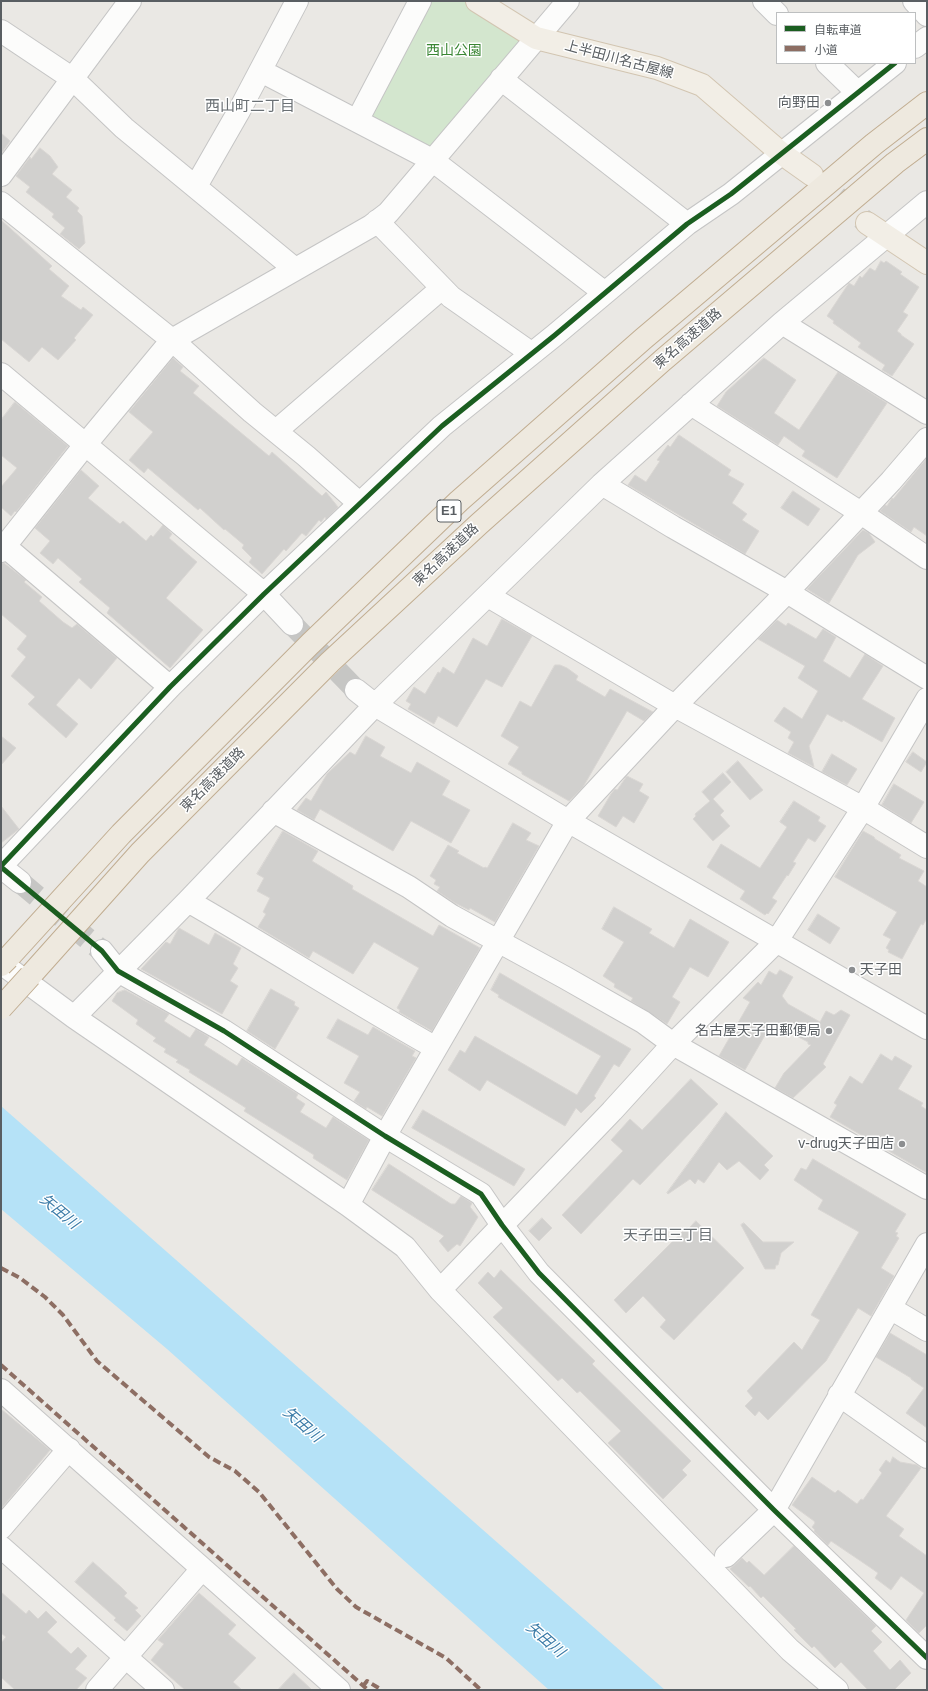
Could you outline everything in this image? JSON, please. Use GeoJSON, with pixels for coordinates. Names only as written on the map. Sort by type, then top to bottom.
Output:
{"type":"FeatureCollection","features":[{"type":"Feature","properties":{"kind":"highway","name":"東名高速道路"},"geometry":{"type":"LineString","coordinates":[[3,962],[120,834],[310,644],[459,501],[655,329],[874,144],[927,103]]}},
{"type":"Feature","properties":{"kind":"highway","name":"東名高速道路"},"geometry":{"type":"LineString","coordinates":[[1,1008],[140,853],[330,662],[479,524],[663,360],[889,168],[927,139]]}},
{"type":"Feature","properties":{"kind":"main road","name":"上半田川名古屋線"},"geometry":{"type":"LineString","coordinates":[[476,1],[536,38],[657,68],[702,85],[781,153],[812,175]]}},
{"type":"Feature","properties":{"kind":"main road"},"geometry":{"type":"LineString","coordinates":[[868,223],[927,264]]}},
{"type":"Feature","properties":{"kind":"street"},"geometry":{"type":"LineString","coordinates":[[1,175],[130,1]]}},
{"type":"Feature","properties":{"kind":"street"},"geometry":{"type":"LineString","coordinates":[[196,186],[261,71],[298,1]]}},
{"type":"Feature","properties":{"kind":"street"},"geometry":{"type":"LineString","coordinates":[[357,121],[420,1]]}},
{"type":"Feature","properties":{"kind":"street"},"geometry":{"type":"LineString","coordinates":[[170,686],[2,547],[172,340],[371,226],[388,213],[568,1]]}},
{"type":"Feature","properties":{"kind":"street"},"geometry":{"type":"LineString","coordinates":[[764,1],[776,13]]}},
{"type":"Feature","properties":{"kind":"street"},"geometry":{"type":"LineString","coordinates":[[914,1],[927,15]]}},
{"type":"Feature","properties":{"kind":"street"},"geometry":{"type":"LineString","coordinates":[[1,31],[73,79],[124,128],[295,269]]}},
{"type":"Feature","properties":{"kind":"street"},"geometry":{"type":"LineString","coordinates":[[916,46],[927,38]]}},
{"type":"Feature","properties":{"kind":"street"},"geometry":{"type":"LineString","coordinates":[[828,64],[857,92]]}},
{"type":"Feature","properties":{"kind":"street"},"geometry":{"type":"LineString","coordinates":[[20,882],[2,861],[170,686],[359,503],[442,426],[687,224],[731,194],[894,64]]}},
{"type":"Feature","properties":{"kind":"street"},"geometry":{"type":"LineString","coordinates":[[261,71],[432,160],[605,293]]}},
{"type":"Feature","properties":{"kind":"street"},"geometry":{"type":"LineString","coordinates":[[501,79],[687,224]]}},
{"type":"Feature","properties":{"kind":"street"},"geometry":{"type":"LineString","coordinates":[[74,1017],[188,901],[375,705],[602,484],[782,323],[927,202]]}},
{"type":"Feature","properties":{"kind":"street"},"geometry":{"type":"LineString","coordinates":[[1,203],[172,340],[252,412],[359,503]]}},
{"type":"Feature","properties":{"kind":"street"},"geometry":{"type":"LineString","coordinates":[[377,221],[451,297],[531,353]]}},
{"type":"Feature","properties":{"kind":"street"},"geometry":{"type":"LineString","coordinates":[[276,431],[442,288]]}},
{"type":"Feature","properties":{"kind":"street"},"geometry":{"type":"LineString","coordinates":[[782,323],[927,413]]}},
{"type":"Feature","properties":{"kind":"street"},"geometry":{"type":"LineString","coordinates":[[1,374],[264,594],[292,624]]}},
{"type":"Feature","properties":{"kind":"street"},"geometry":{"type":"LineString","coordinates":[[691,404],[861,512],[927,558]]}},
{"type":"Feature","properties":{"kind":"street"},"geometry":{"type":"LineString","coordinates":[[348,1205],[385,1136],[568,821],[675,706],[787,592],[891,481],[927,439]]}},
{"type":"Feature","properties":{"kind":"street"},"geometry":{"type":"LineString","coordinates":[[602,484],[673,527],[787,592],[927,678]]}},
{"type":"Feature","properties":{"kind":"street"},"geometry":{"type":"LineString","coordinates":[[488,596],[675,706],[863,808],[927,846]]}},
{"type":"Feature","properties":{"kind":"street"},"geometry":{"type":"LineString","coordinates":[[356,690],[375,705],[568,821],[927,1028]]}},
{"type":"Feature","properties":{"kind":"street"},"geometry":{"type":"LineString","coordinates":[[440,1290],[612,1111],[673,1044],[776,942],[863,808],[927,699]]}},
{"type":"Feature","properties":{"kind":"street"},"geometry":{"type":"LineString","coordinates":[[274,811],[409,887],[452,916],[636,1018],[673,1044],[927,1188]]}},
{"type":"Feature","properties":{"kind":"street"},"geometry":{"type":"LineString","coordinates":[[188,901],[243,932],[374,1013],[436,1048]]}},
{"type":"Feature","properties":{"kind":"street"},"geometry":{"type":"LineString","coordinates":[[102,951],[118,971],[224,1031],[385,1136],[481,1194],[502,1225],[539,1273],[774,1510],[927,1658]]}},
{"type":"Feature","properties":{"kind":"street"},"geometry":{"type":"LineString","coordinates":[[3,962],[74,1017],[348,1205],[405,1247],[440,1290],[790,1650],[837,1690]]}},
{"type":"Feature","properties":{"kind":"street"},"geometry":{"type":"LineString","coordinates":[[726,1556],[774,1510],[927,1244]]}},
{"type":"Feature","properties":{"kind":"street"},"geometry":{"type":"LineString","coordinates":[[890,1308],[927,1330]]}},
{"type":"Feature","properties":{"kind":"street"},"geometry":{"type":"LineString","coordinates":[[1,1390],[339,1690]]}},
{"type":"Feature","properties":{"kind":"street"},"geometry":{"type":"LineString","coordinates":[[839,1395],[927,1457]]}},
{"type":"Feature","properties":{"kind":"street"},"geometry":{"type":"LineString","coordinates":[[1,1528],[69,1449]]}},
{"type":"Feature","properties":{"kind":"street"},"geometry":{"type":"LineString","coordinates":[[1,1547],[163,1690]]}},
{"type":"Feature","properties":{"kind":"street"},"geometry":{"type":"LineString","coordinates":[[97,1690],[202,1569]]}},
{"type":"Feature","properties":{"kind":"green space","name":"西山公園"},"geometry":{"type":"Polygon","coordinates":[[[427,1],[464,1],[526,39],[432,152],[367,118],[427,1]]]}},
{"type":"Feature","properties":{"kind":"water","name":"矢田川"},"geometry":{"type":"Polygon","coordinates":[[[1,1106],[665,1690],[549,1690],[167,1349],[1,1209],[1,1106]]]}},
{"type":"Feature","properties":{"kind":"building"},"geometry":{"type":"Polygon","coordinates":[[[1,133],[10,141],[1,154],[1,133]]]}},
{"type":"Feature","properties":{"kind":"building"},"geometry":{"type":"Polygon","coordinates":[[[40,148],[50,156],[58,167],[52,174],[72,190],[66,197],[79,208],[77,211],[82,216],[85,243],[79,249],[60,234],[65,228],[52,217],[54,214],[26,192],[30,187],[16,176],[30,157],[31,159],[40,148]]]}},
{"type":"Feature","properties":{"kind":"building"},"geometry":{"type":"Polygon","coordinates":[[[1,220],[52,266],[49,269],[69,286],[61,296],[81,310],[83,307],[93,315],[74,338],[76,340],[58,360],[42,347],[29,362],[1,339],[1,220]]]}},
{"type":"Feature","properties":{"kind":"building"},"geometry":{"type":"Polygon","coordinates":[[[881,261],[884,263],[886,261],[902,272],[900,274],[919,287],[903,312],[908,315],[897,331],[914,344],[892,376],[882,370],[885,365],[858,347],[861,343],[833,323],[834,321],[827,316],[849,283],[854,286],[860,276],[862,278],[870,268],[875,271],[881,261]]]}},
{"type":"Feature","properties":{"kind":"building"},"geometry":{"type":"Polygon","coordinates":[[[173,358],[183,367],[180,371],[199,386],[193,393],[269,456],[272,452],[322,496],[326,492],[338,507],[326,519],[325,517],[321,522],[319,520],[306,536],[302,533],[286,551],[284,549],[262,574],[249,562],[252,558],[242,548],[244,545],[225,529],[224,530],[200,508],[198,510],[148,468],[144,473],[129,460],[153,432],[129,412],[173,358]]]}},
{"type":"Feature","properties":{"kind":"building"},"geometry":{"type":"Polygon","coordinates":[[[764,358],[796,380],[774,413],[799,430],[838,372],[887,403],[837,478],[802,456],[805,451],[784,436],[778,445],[717,406],[726,392],[764,358]]]}},
{"type":"Feature","properties":{"kind":"building"},"geometry":{"type":"Polygon","coordinates":[[[15,402],[68,446],[16,512],[15,511],[11,516],[1,507],[1,487],[17,468],[1,455],[1,420],[15,402]]]}},
{"type":"Feature","properties":{"kind":"building"},"geometry":{"type":"Polygon","coordinates":[[[679,435],[731,470],[728,475],[744,484],[732,503],[747,514],[742,520],[759,531],[745,554],[628,485],[635,475],[646,482],[660,461],[657,460],[668,445],[670,447],[679,435]]]}},
{"type":"Feature","properties":{"kind":"building"},"geometry":{"type":"Polygon","coordinates":[[[927,458],[927,536],[914,527],[911,532],[880,511],[885,505],[887,506],[892,498],[893,499],[927,458]]]}},
{"type":"Feature","properties":{"kind":"building"},"geometry":{"type":"Polygon","coordinates":[[[81,470],[99,486],[88,498],[120,524],[123,521],[146,541],[151,535],[153,537],[163,525],[172,534],[169,538],[197,562],[166,598],[203,630],[170,668],[107,613],[110,608],[79,582],[82,579],[58,558],[53,564],[40,553],[50,541],[35,528],[81,470]]]}},
{"type":"Feature","properties":{"kind":"building"},"geometry":{"type":"Polygon","coordinates":[[[793,491],[820,509],[808,526],[781,508],[793,491]]]}},
{"type":"Feature","properties":{"kind":"building"},"geometry":{"type":"Polygon","coordinates":[[[863,530],[869,533],[875,542],[858,555],[829,603],[807,589],[863,530]]]}},
{"type":"Feature","properties":{"kind":"building"},"geometry":{"type":"Polygon","coordinates":[[[1,563],[4,563],[26,580],[24,582],[42,597],[39,601],[63,622],[72,628],[77,624],[117,658],[91,689],[79,678],[56,705],[78,724],[66,738],[28,704],[35,697],[11,676],[26,657],[17,649],[27,636],[1,614],[1,563]]]}},
{"type":"Feature","properties":{"kind":"building"},"geometry":{"type":"Polygon","coordinates":[[[502,619],[532,636],[502,687],[486,679],[457,727],[438,716],[434,724],[408,709],[411,704],[406,701],[414,687],[425,694],[438,672],[440,673],[443,667],[454,674],[473,638],[487,646],[502,619]]]}},
{"type":"Feature","properties":{"kind":"building"},"geometry":{"type":"Polygon","coordinates":[[[777,620],[786,626],[788,623],[816,639],[823,629],[836,637],[823,661],[850,678],[865,654],[883,666],[862,699],[895,718],[882,742],[843,720],[842,722],[827,714],[809,746],[814,767],[788,753],[794,742],[788,738],[791,732],[774,721],[784,707],[802,719],[818,691],[798,678],[805,666],[758,639],[777,620]]]}},
{"type":"Feature","properties":{"kind":"building"},"geometry":{"type":"Polygon","coordinates":[[[555,665],[560,665],[567,668],[578,676],[576,680],[605,697],[610,689],[653,712],[644,721],[627,711],[583,787],[569,801],[522,774],[522,772],[508,764],[519,747],[501,736],[520,701],[531,707],[555,665]]]}},
{"type":"Feature","properties":{"kind":"building"},"geometry":{"type":"Polygon","coordinates":[[[1,736],[16,748],[1,765],[1,736]]]}},
{"type":"Feature","properties":{"kind":"building"},"geometry":{"type":"Polygon","coordinates":[[[366,736],[385,747],[380,756],[411,773],[417,762],[450,781],[442,795],[470,810],[451,843],[411,821],[393,851],[320,809],[314,820],[297,810],[306,798],[311,801],[327,774],[350,752],[355,755],[366,736]]]}},
{"type":"Feature","properties":{"kind":"building"},"geometry":{"type":"Polygon","coordinates":[[[913,752],[927,762],[921,772],[906,762],[913,752]]]}},
{"type":"Feature","properties":{"kind":"building"},"geometry":{"type":"Polygon","coordinates":[[[832,754],[857,769],[847,785],[822,772],[832,754]]]}},
{"type":"Feature","properties":{"kind":"building"},"geometry":{"type":"Polygon","coordinates":[[[738,761],[763,790],[750,800],[726,772],[738,761]]]}},
{"type":"Feature","properties":{"kind":"building"},"geometry":{"type":"Polygon","coordinates":[[[723,773],[731,782],[713,799],[724,811],[720,815],[730,826],[713,841],[693,819],[696,816],[695,814],[710,801],[702,792],[723,773]]]}},
{"type":"Feature","properties":{"kind":"building"},"geometry":{"type":"Polygon","coordinates":[[[627,776],[643,784],[639,791],[649,797],[634,823],[623,816],[616,827],[598,816],[611,794],[615,789],[617,790],[627,776]]]}},
{"type":"Feature","properties":{"kind":"building"},"geometry":{"type":"Polygon","coordinates":[[[894,784],[924,802],[911,823],[882,805],[894,784]]]}},
{"type":"Feature","properties":{"kind":"building"},"geometry":{"type":"Polygon","coordinates":[[[794,801],[820,817],[818,821],[826,826],[815,842],[808,838],[793,862],[796,863],[772,898],[777,901],[768,914],[767,913],[765,915],[740,899],[745,891],[707,867],[721,844],[760,868],[787,827],[780,822],[794,801]]]}},
{"type":"Feature","properties":{"kind":"building"},"geometry":{"type":"Polygon","coordinates":[[[1,806],[19,829],[1,843],[1,806]]]}},
{"type":"Feature","properties":{"kind":"building"},"geometry":{"type":"Polygon","coordinates":[[[513,823],[531,833],[526,840],[539,846],[495,922],[470,908],[469,910],[455,903],[437,891],[440,887],[434,884],[436,880],[430,876],[448,845],[459,851],[457,853],[484,868],[487,868],[513,823]]]}},
{"type":"Feature","properties":{"kind":"building"},"geometry":{"type":"Polygon","coordinates":[[[283,831],[318,851],[312,861],[353,886],[352,889],[433,936],[439,925],[480,948],[432,1031],[399,1012],[400,1010],[397,1008],[419,968],[374,942],[353,974],[313,951],[309,958],[258,927],[266,914],[263,912],[270,898],[257,891],[264,878],[257,874],[283,831]]]}},
{"type":"Feature","properties":{"kind":"building"},"geometry":{"type":"Polygon","coordinates":[[[863,831],[901,855],[899,858],[924,871],[918,881],[927,887],[927,918],[923,925],[921,924],[902,959],[888,952],[889,950],[886,948],[891,939],[883,935],[897,912],[835,877],[863,831]]]}},
{"type":"Feature","properties":{"kind":"building"},"geometry":{"type":"Polygon","coordinates":[[[614,907],[652,929],[649,933],[674,948],[690,919],[729,942],[708,977],[690,967],[672,997],[680,1002],[667,1024],[631,1001],[633,998],[614,987],[615,984],[603,976],[624,942],[602,929],[614,907]]]}},
{"type":"Feature","properties":{"kind":"building"},"geometry":{"type":"Polygon","coordinates":[[[818,914],[840,928],[830,944],[808,930],[818,914]]]}},
{"type":"Feature","properties":{"kind":"building"},"geometry":{"type":"Polygon","coordinates":[[[179,928],[209,945],[215,933],[241,948],[233,964],[238,968],[230,981],[238,986],[222,1014],[141,969],[166,942],[170,944],[179,928]]]}},
{"type":"Feature","properties":{"kind":"building"},"geometry":{"type":"Polygon","coordinates":[[[780,970],[793,977],[782,996],[788,1004],[820,1022],[826,1011],[834,1015],[841,1010],[850,1015],[823,1064],[826,1067],[793,1098],[775,1088],[784,1073],[811,1045],[808,1044],[808,1042],[772,1023],[745,1070],[719,1056],[750,1002],[743,998],[758,982],[761,985],[769,971],[776,975],[780,970]]]}},
{"type":"Feature","properties":{"kind":"building"},"geometry":{"type":"Polygon","coordinates":[[[500,973],[631,1049],[619,1067],[614,1064],[594,1096],[596,1098],[581,1113],[576,1108],[565,1126],[487,1080],[480,1091],[448,1070],[460,1050],[465,1053],[475,1036],[577,1095],[601,1056],[498,997],[499,995],[491,990],[500,973]]]}},
{"type":"Feature","properties":{"kind":"building"},"geometry":{"type":"Polygon","coordinates":[[[271,989],[295,1002],[294,1005],[299,1008],[275,1049],[247,1031],[271,989]]]}},
{"type":"Feature","properties":{"kind":"building"},"geometry":{"type":"Polygon","coordinates":[[[125,990],[169,1014],[164,1021],[190,1038],[196,1029],[209,1037],[204,1045],[237,1066],[242,1058],[298,1094],[296,1098],[305,1104],[300,1112],[326,1128],[333,1117],[369,1140],[347,1180],[313,1158],[314,1155],[244,1111],[246,1108],[189,1072],[190,1070],[176,1062],[178,1060],[164,1052],[166,1049],[153,1041],[156,1038],[136,1024],[138,1020],[112,1001],[117,993],[125,990]]]}},
{"type":"Feature","properties":{"kind":"building"},"geometry":{"type":"Polygon","coordinates":[[[338,1019],[368,1035],[373,1027],[415,1051],[412,1056],[416,1058],[382,1116],[367,1107],[366,1109],[354,1101],[360,1092],[344,1083],[359,1056],[327,1038],[338,1019]]]}},
{"type":"Feature","properties":{"kind":"building","name":"v-drug天子田店"},"geometry":{"type":"Polygon","coordinates":[[[881,1054],[892,1061],[895,1056],[912,1066],[898,1089],[923,1103],[921,1106],[927,1110],[927,1173],[830,1117],[837,1105],[834,1103],[850,1076],[862,1084],[881,1054]]]}},
{"type":"Feature","properties":{"kind":"building"},"geometry":{"type":"Polygon","coordinates":[[[691,1079],[718,1104],[640,1185],[633,1179],[581,1234],[562,1215],[623,1151],[611,1140],[630,1119],[642,1130],[691,1079]]]}},
{"type":"Feature","properties":{"kind":"building"},"geometry":{"type":"Polygon","coordinates":[[[423,1110],[525,1169],[514,1186],[412,1128],[423,1110]]]}},
{"type":"Feature","properties":{"kind":"building"},"geometry":{"type":"Polygon","coordinates":[[[726,1112],[773,1156],[764,1165],[769,1170],[760,1180],[739,1161],[727,1170],[719,1162],[704,1183],[698,1179],[695,1184],[690,1179],[668,1194],[667,1193],[726,1112]]]}},
{"type":"Feature","properties":{"kind":"building"},"geometry":{"type":"Polygon","coordinates":[[[813,1159],[906,1214],[895,1232],[898,1233],[896,1236],[899,1238],[881,1268],[894,1276],[871,1316],[858,1308],[826,1361],[768,1420],[759,1411],[755,1416],[745,1406],[753,1398],[747,1391],[794,1342],[802,1350],[820,1320],[811,1315],[859,1232],[818,1209],[823,1200],[794,1180],[801,1168],[806,1170],[813,1159]]]}},
{"type":"Feature","properties":{"kind":"building"},"geometry":{"type":"Polygon","coordinates":[[[389,1164],[451,1204],[455,1204],[461,1196],[472,1203],[470,1207],[478,1217],[460,1246],[457,1244],[448,1252],[439,1241],[444,1236],[372,1190],[389,1164]]]}},
{"type":"Feature","properties":{"kind":"building"},"geometry":{"type":"Polygon","coordinates":[[[542,1218],[552,1228],[539,1241],[529,1231],[542,1218]]]}},
{"type":"Feature","properties":{"kind":"building"},"geometry":{"type":"Polygon","coordinates":[[[696,1221],[744,1268],[674,1340],[660,1327],[666,1320],[643,1296],[626,1313],[614,1300],[687,1227],[688,1229],[696,1221]]]}},
{"type":"Feature","properties":{"kind":"building"},"geometry":{"type":"Polygon","coordinates":[[[744,1223],[763,1242],[794,1242],[781,1253],[778,1265],[776,1265],[775,1269],[765,1269],[741,1225],[744,1223]]]}},
{"type":"Feature","properties":{"kind":"building"},"geometry":{"type":"Polygon","coordinates":[[[501,1270],[595,1361],[592,1364],[691,1461],[682,1470],[687,1475],[663,1499],[608,1443],[621,1431],[580,1391],[577,1393],[562,1378],[558,1381],[493,1317],[503,1308],[478,1283],[488,1272],[494,1278],[501,1270]]]}},
{"type":"Feature","properties":{"kind":"building"},"geometry":{"type":"Polygon","coordinates":[[[890,1333],[927,1355],[927,1428],[906,1413],[924,1388],[911,1378],[876,1357],[890,1333]]]}},
{"type":"Feature","properties":{"kind":"building"},"geometry":{"type":"Polygon","coordinates":[[[1,1409],[50,1450],[1,1509],[1,1409]]]}},
{"type":"Feature","properties":{"kind":"building"},"geometry":{"type":"Polygon","coordinates":[[[893,1457],[900,1462],[917,1465],[921,1468],[886,1516],[904,1529],[899,1536],[927,1556],[927,1625],[919,1633],[906,1620],[924,1593],[901,1576],[891,1590],[875,1578],[878,1573],[871,1568],[831,1541],[828,1545],[814,1531],[815,1530],[812,1527],[815,1523],[814,1521],[792,1505],[812,1477],[835,1493],[838,1490],[857,1504],[861,1499],[863,1500],[882,1473],[879,1470],[886,1460],[890,1463],[893,1457]]]}},
{"type":"Feature","properties":{"kind":"building"},"geometry":{"type":"Polygon","coordinates":[[[794,1546],[876,1626],[871,1631],[882,1642],[873,1651],[890,1670],[900,1660],[911,1673],[894,1690],[868,1690],[841,1662],[835,1668],[814,1646],[812,1648],[794,1630],[796,1629],[763,1596],[761,1598],[750,1586],[749,1587],[730,1569],[742,1558],[747,1563],[749,1561],[764,1575],[794,1546]]]}},
{"type":"Feature","properties":{"kind":"building"},"geometry":{"type":"Polygon","coordinates":[[[93,1562],[127,1593],[124,1596],[138,1608],[135,1610],[141,1616],[127,1631],[114,1620],[116,1618],[75,1582],[93,1562]]]}},
{"type":"Feature","properties":{"kind":"building"},"geometry":{"type":"Polygon","coordinates":[[[1,1592],[26,1614],[29,1610],[38,1619],[46,1611],[57,1622],[47,1632],[71,1654],[78,1647],[87,1656],[75,1669],[87,1678],[76,1690],[15,1690],[1,1677],[1,1643],[6,1637],[1,1633],[1,1592]]]}},
{"type":"Feature","properties":{"kind":"building"},"geometry":{"type":"Polygon","coordinates":[[[199,1593],[236,1625],[228,1634],[256,1658],[233,1682],[242,1690],[185,1690],[151,1660],[164,1644],[158,1640],[199,1593]]]}},
{"type":"Feature","properties":{"kind":"building"},"geometry":{"type":"Polygon","coordinates":[[[294,1673],[312,1690],[278,1690],[294,1673]]]}},
{"type":"Feature","properties":{"kind":"tunnel"},"geometry":{"type":"LineString","coordinates":[[812,175],[867,223]]}},
{"type":"Feature","properties":{"kind":"tunnel"},"geometry":{"type":"LineString","coordinates":[[292,624],[356,690]]}},
{"type":"Feature","properties":{"kind":"tunnel"},"geometry":{"type":"LineString","coordinates":[[20,882],[102,951]]}},
{"type":"Feature","properties":{"kind":"marked path"},"geometry":{"type":"LineString","coordinates":[[1,1268],[20,1278],[45,1297],[63,1315],[97,1361],[209,1457],[235,1471],[259,1492],[337,1589],[356,1607],[446,1658],[481,1690]]}},
{"type":"Feature","properties":{"kind":"marked path"},"geometry":{"type":"LineString","coordinates":[[1,1365],[368,1690]]}},
{"type":"Feature","properties":{"kind":"marked path"},"geometry":{"type":"LineString","coordinates":[[363,1686],[367,1681],[382,1690]]}},
{"type":"Feature","properties":{"kind":"cycle path"},"geometry":{"type":"LineString","coordinates":[[1,866],[170,687],[264,594],[442,426],[555,335],[687,224],[731,194],[894,64]]}},
{"type":"Feature","properties":{"kind":"cycle path"},"geometry":{"type":"LineString","coordinates":[[1,867],[102,951],[118,971],[224,1031],[385,1136],[481,1194],[502,1225],[539,1273],[774,1510],[927,1658]]}},
{"type":"Feature","properties":{"kind":"place","name":"向野田"},"geometry":{"type":"Point","coordinates":[828,103]}},
{"type":"Feature","properties":{"kind":"place","name":"天子田"},"geometry":{"type":"Point","coordinates":[852,970]}},
{"type":"Feature","properties":{"kind":"place","name":"名古屋天子田郵便局"},"geometry":{"type":"Point","coordinates":[829,1031]}},
{"type":"Feature","properties":{"kind":"place","name":"v-drug天子田店"},"geometry":{"type":"Point","coordinates":[902,1144]}},
{"type":"Feature","properties":{"kind":"district","name":"西山町二丁目"},"geometry":{"type":"Point","coordinates":[250,107]}},
{"type":"Feature","properties":{"kind":"district","name":"天子田三丁目"},"geometry":{"type":"Point","coordinates":[668,1236]}}]}
